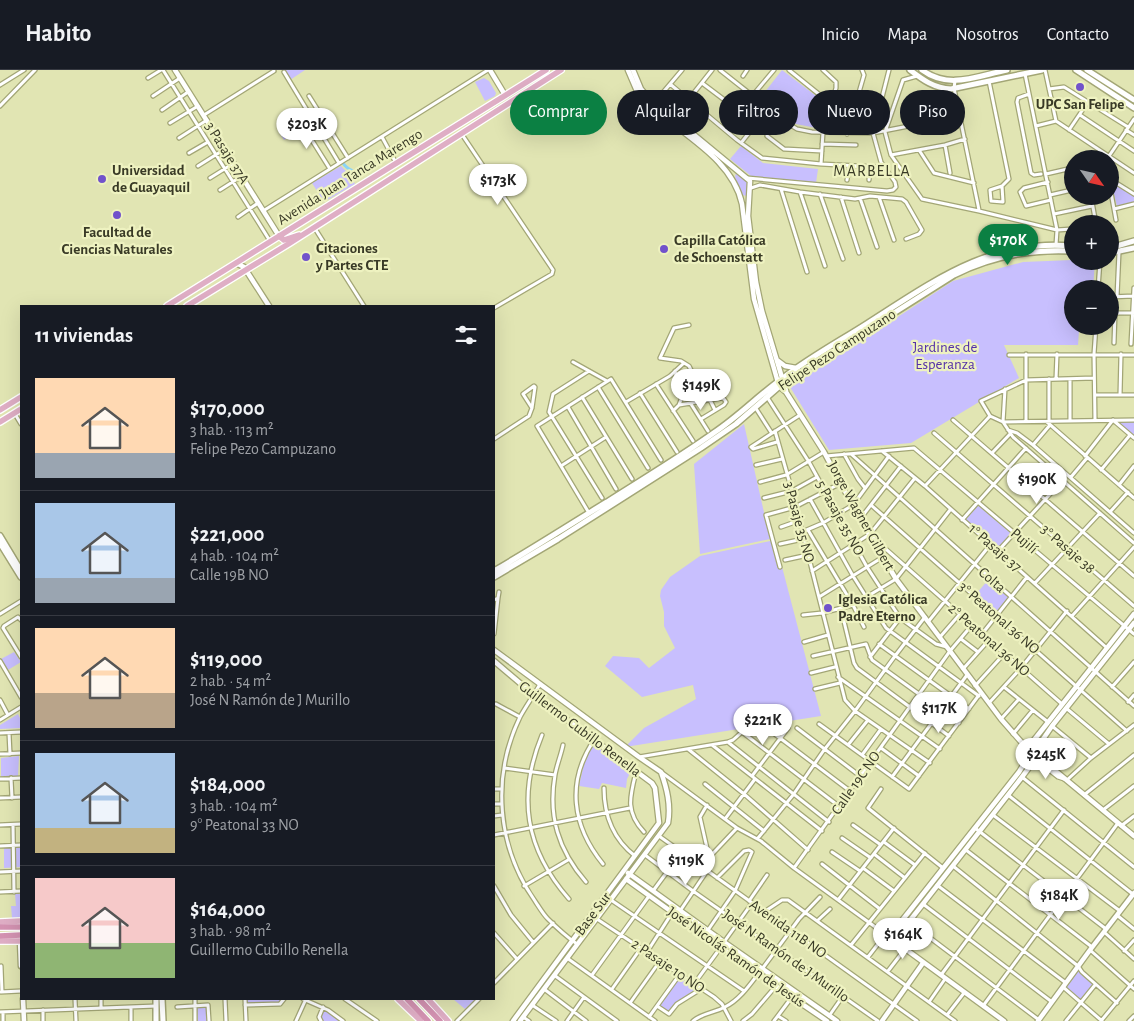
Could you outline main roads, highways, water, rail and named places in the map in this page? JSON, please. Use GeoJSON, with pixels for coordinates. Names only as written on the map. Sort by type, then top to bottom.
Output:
{"type":"FeatureCollection","features":[{"type":"Feature","properties":{"kind":"highway"},"geometry":{"type":"LineString","coordinates":[[0,928],[20,927]]}},
{"type":"Feature","properties":{"kind":"highway"},"geometry":{"type":"LineString","coordinates":[[0,936],[20,939]]}},
{"type":"Feature","properties":{"kind":"highway"},"geometry":{"type":"LineString","coordinates":[[408,1000],[428,1021]]}},
{"type":"Feature","properties":{"kind":"highway"},"geometry":{"type":"LineString","coordinates":[[420,1000],[440,1021]]}},
{"type":"Feature","properties":{"kind":"main road","name":"Avenida Juan Tanca Marengo"},"geometry":{"type":"LineString","coordinates":[[168,305],[546,70]]}},
{"type":"Feature","properties":{"kind":"main road","name":"Avenida Juan Tanca Marengo"},"geometry":{"type":"LineString","coordinates":[[189,305],[304,234],[560,70]]}},
{"type":"Feature","properties":{"kind":"main road"},"geometry":{"type":"LineString","coordinates":[[910,70],[937,87],[954,88],[1043,70]]}},
{"type":"Feature","properties":{"kind":"main road"},"geometry":{"type":"LineString","coordinates":[[922,70],[939,80],[955,81],[1006,70]]}},
{"type":"Feature","properties":{"kind":"main road"},"geometry":{"type":"LineString","coordinates":[[1076,70],[1134,108]]}},
{"type":"Feature","properties":{"kind":"main road"},"geometry":{"type":"LineString","coordinates":[[1087,70],[1134,100]]}},
{"type":"Feature","properties":{"kind":"main road"},"geometry":{"type":"LineString","coordinates":[[469,128],[474,121],[505,101],[506,95]]}},
{"type":"Feature","properties":{"kind":"main road"},"geometry":{"type":"LineString","coordinates":[[279,236],[285,240],[292,236],[304,234]]}},
{"type":"Feature","properties":{"kind":"main road"},"geometry":{"type":"LineString","coordinates":[[1119,245],[1134,241]]}},
{"type":"Feature","properties":{"kind":"main road","name":"Felipe Pezo Campuzano"},"geometry":{"type":"LineString","coordinates":[[495,576],[724,433],[796,368],[938,279],[987,256],[1034,246],[1064,246]]}},
{"type":"Feature","properties":{"kind":"main road"},"geometry":{"type":"LineString","coordinates":[[1119,252],[1134,248]]}},
{"type":"Feature","properties":{"kind":"main road","name":"Felipe Pezo Campuzano"},"geometry":{"type":"LineString","coordinates":[[495,570],[557,537],[589,513],[730,422],[781,382],[960,273],[996,258],[1020,253],[1064,251]]}},
{"type":"Feature","properties":{"kind":"main road"},"geometry":{"type":"LineString","coordinates":[[0,410],[20,398]]}},
{"type":"Feature","properties":{"kind":"main road"},"geometry":{"type":"LineString","coordinates":[[0,422],[20,411]]}},
{"type":"Feature","properties":{"kind":"main road"},"geometry":{"type":"LineString","coordinates":[[0,536],[20,569]]}},
{"type":"Feature","properties":{"kind":"main road"},"geometry":{"type":"LineString","coordinates":[[0,543],[20,575]]}},
{"type":"Feature","properties":{"kind":"main road"},"geometry":{"type":"LineString","coordinates":[[0,922],[20,921]]}},
{"type":"Feature","properties":{"kind":"main road"},"geometry":{"type":"LineString","coordinates":[[0,942],[20,939]]}},
{"type":"Feature","properties":{"kind":"main road"},"geometry":{"type":"LineString","coordinates":[[156,1021],[156,1006],[159,1000]]}},
{"type":"Feature","properties":{"kind":"main road"},"geometry":{"type":"LineString","coordinates":[[160,1000],[163,1021]]}},
{"type":"Feature","properties":{"kind":"main road"},"geometry":{"type":"LineString","coordinates":[[399,1000],[421,1021]]}},
{"type":"Feature","properties":{"kind":"main road"},"geometry":{"type":"LineString","coordinates":[[429,1000],[448,1021]]}},
{"type":"Feature","properties":{"kind":"waterway"},"geometry":{"type":"LineString","coordinates":[[343,163],[359,176]]}},
{"type":"Feature","properties":{"kind":"place","name":"UPC San Felipe"},"geometry":{"type":"Point","coordinates":[1080,87]}},
{"type":"Feature","properties":{"kind":"place","name":"Universidad de Guayaquil"},"geometry":{"type":"Point","coordinates":[102,179]}},
{"type":"Feature","properties":{"kind":"place","name":"Facultad de Ciencias Naturales"},"geometry":{"type":"Point","coordinates":[117,215]}},
{"type":"Feature","properties":{"kind":"place","name":"Capilla Católica de Schoenstatt"},"geometry":{"type":"Point","coordinates":[664,249]}},
{"type":"Feature","properties":{"kind":"place","name":"Citaciones y Partes CTE"},"geometry":{"type":"Point","coordinates":[306,257]}},
{"type":"Feature","properties":{"kind":"place","name":"Iglesia Católica Padre Eterno"},"geometry":{"type":"Point","coordinates":[828,608]}},
{"type":"Feature","properties":{"kind":"district","name":"MARBELLA"},"geometry":{"type":"Point","coordinates":[872,171]}},
{"type":"Feature","properties":{"kind":"park label","name":"Jardines de Esperanza"},"geometry":{"type":"Point","coordinates":[945,356]}}]}
